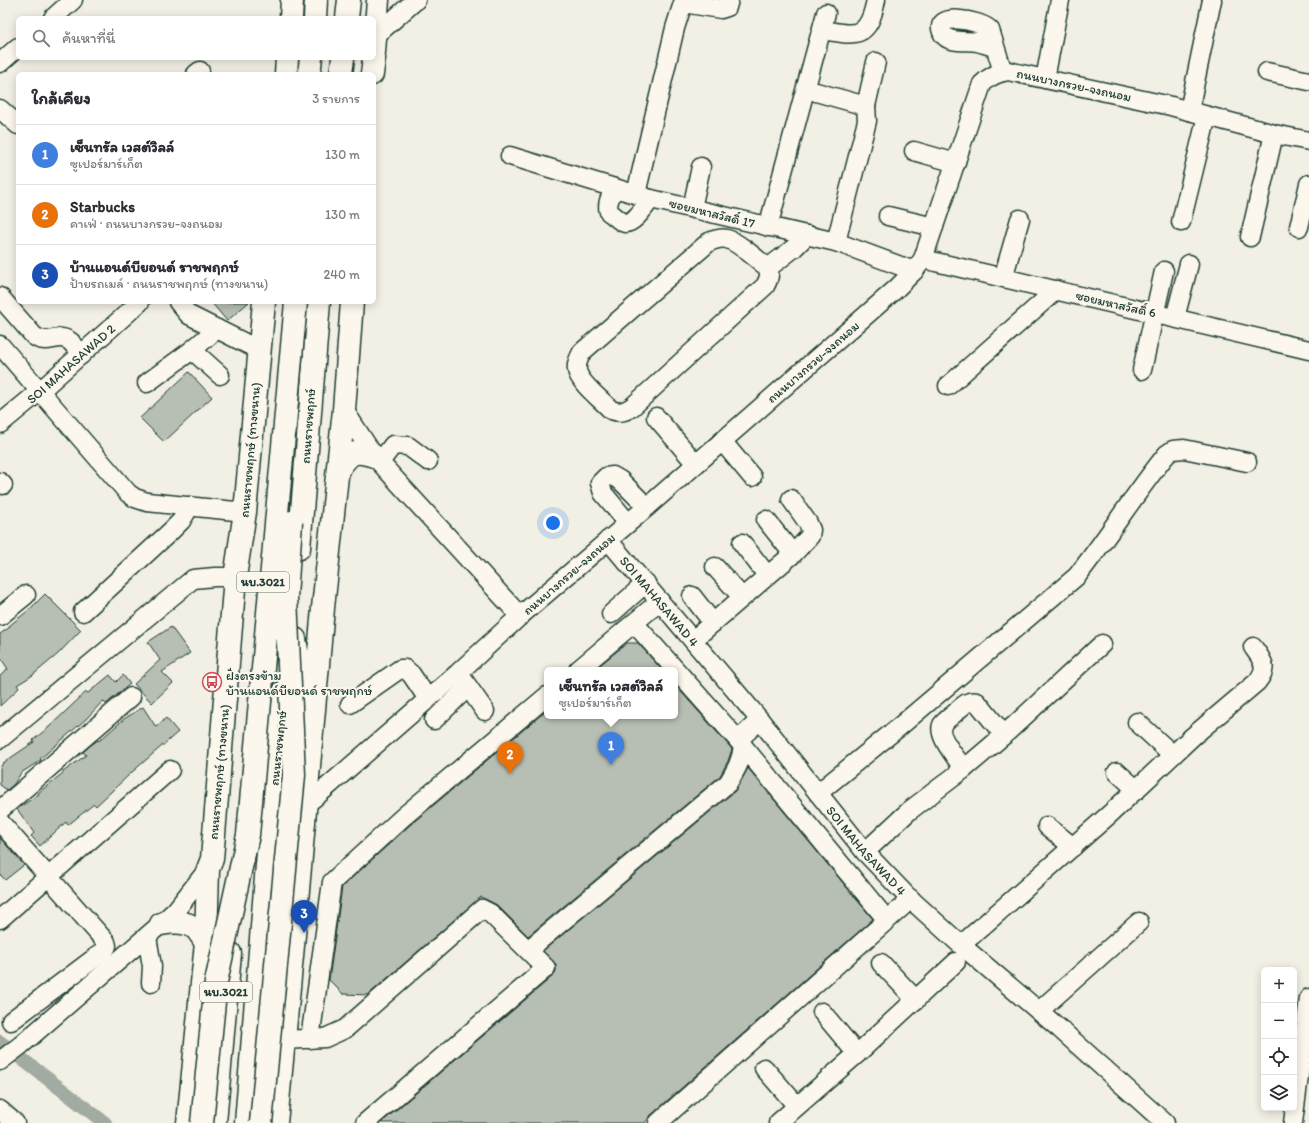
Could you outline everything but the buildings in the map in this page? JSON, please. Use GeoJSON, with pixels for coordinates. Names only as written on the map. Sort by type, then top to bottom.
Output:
{"type":"FeatureCollection","features":[{"type":"Feature","properties":{"kind":"main road"},"geometry":{"type":"LineString","coordinates":[[291,16],[292,0]]}},
{"type":"Feature","properties":{"kind":"main road"},"geometry":{"type":"LineString","coordinates":[[315,16],[316,0]]}},
{"type":"Feature","properties":{"kind":"main road"},"geometry":{"type":"LineString","coordinates":[[322,16],[324,0]]}},
{"type":"Feature","properties":{"kind":"main road"},"geometry":{"type":"LineString","coordinates":[[339,16],[341,0]]}},
{"type":"Feature","properties":{"kind":"main road"},"geometry":{"type":"LineString","coordinates":[[347,16],[349,0]]}},
{"type":"Feature","properties":{"kind":"main road"},"geometry":{"type":"LineString","coordinates":[[376,29],[378,0]]}},
{"type":"Feature","properties":{"kind":"main road"},"geometry":{"type":"LineString","coordinates":[[286,72],[287,60]]}},
{"type":"Feature","properties":{"kind":"main road"},"geometry":{"type":"LineString","coordinates":[[309,72],[311,60]]}},
{"type":"Feature","properties":{"kind":"main road"},"geometry":{"type":"LineString","coordinates":[[317,72],[318,60]]}},
{"type":"Feature","properties":{"kind":"main road"},"geometry":{"type":"LineString","coordinates":[[334,72],[336,60]]}},
{"type":"Feature","properties":{"kind":"main road"},"geometry":{"type":"LineString","coordinates":[[342,72],[343,60]]}},
{"type":"Feature","properties":{"kind":"main road"},"geometry":{"type":"LineString","coordinates":[[372,72],[374,60]]}},
{"type":"Feature","properties":{"kind":"main road","name":"ถนนราชพฤกษ์ (ทางขนาน)"},"geometry":{"type":"LineString","coordinates":[[188,1123],[206,943],[208,869],[212,859],[235,577],[244,512],[264,304]]}},
{"type":"Feature","properties":{"kind":"main road","name":"นบ.3021"},"geometry":{"type":"LineString","coordinates":[[215,1123],[288,304]]}},
{"type":"Feature","properties":{"kind":"main road"},"geometry":{"type":"LineString","coordinates":[[202,1123],[216,982],[248,835],[296,304]]}},
{"type":"Feature","properties":{"kind":"main road"},"geometry":{"type":"LineString","coordinates":[[261,1123],[294,776],[286,597],[304,368],[311,304]]}},
{"type":"Feature","properties":{"kind":"main road","name":"ถนนราชพฤกษ์"},"geometry":{"type":"LineString","coordinates":[[246,1123],[278,740],[293,626],[319,304]]}},
{"type":"Feature","properties":{"kind":"main road"},"geometry":{"type":"LineString","coordinates":[[276,1123],[323,608],[344,410],[352,304]]}},
{"type":"Feature","properties":{"kind":"main road"},"geometry":{"type":"LineString","coordinates":[[338,470],[348,455],[361,452],[377,459]]}},
{"type":"Feature","properties":{"kind":"main road"},"geometry":{"type":"LineString","coordinates":[[293,626],[311,736]]}},
{"type":"Feature","properties":{"kind":"main road"},"geometry":{"type":"LineString","coordinates":[[201,991],[238,861]]}},
{"type":"Feature","properties":{"kind":"main road"},"geometry":{"type":"LineString","coordinates":[[154,931],[172,922],[189,925],[196,929],[206,943]]}},
{"type":"Feature","properties":{"kind":"street"},"geometry":{"type":"LineString","coordinates":[[55,16],[73,0]]}},
{"type":"Feature","properties":{"kind":"street"},"geometry":{"type":"LineString","coordinates":[[376,43],[416,0]]}},
{"type":"Feature","properties":{"kind":"street"},"geometry":{"type":"LineString","coordinates":[[615,188],[608,202],[607,207],[609,212],[624,222],[629,223],[634,220],[643,196],[675,28],[683,1],[721,9],[727,7],[730,0]]}},
{"type":"Feature","properties":{"kind":"street"},"geometry":{"type":"LineString","coordinates":[[768,227],[824,21],[841,33],[856,34],[864,31],[870,23],[876,0]]}},
{"type":"Feature","properties":{"kind":"street"},"geometry":{"type":"LineString","coordinates":[[1045,79],[1060,0]]}},
{"type":"Feature","properties":{"kind":"street"},"geometry":{"type":"LineString","coordinates":[[1189,111],[1212,0]]}},
{"type":"Feature","properties":{"kind":"street"},"geometry":{"type":"LineString","coordinates":[[995,47],[1003,72]]}},
{"type":"Feature","properties":{"kind":"street"},"geometry":{"type":"LineString","coordinates":[[0,63],[16,49]]}},
{"type":"Feature","properties":{"kind":"street"},"geometry":{"type":"LineString","coordinates":[[836,242],[867,121],[866,106],[876,62]]}},
{"type":"Feature","properties":{"kind":"street","name":"ถนนบางกรวย-จงถนอม"},"geometry":{"type":"LineString","coordinates":[[305,805],[320,794],[428,699],[463,680],[520,616],[896,289],[918,265],[934,227],[982,84],[989,78],[1008,71],[1189,111],[1274,134],[1309,141]]}},
{"type":"Feature","properties":{"kind":"street"},"geometry":{"type":"LineString","coordinates":[[1267,72],[1309,81]]}},
{"type":"Feature","properties":{"kind":"street"},"geometry":{"type":"LineString","coordinates":[[816,92],[866,106]]}},
{"type":"Feature","properties":{"kind":"street"},"geometry":{"type":"LineString","coordinates":[[0,109],[16,123]]}},
{"type":"Feature","properties":{"kind":"street"},"geometry":{"type":"LineString","coordinates":[[1181,222],[1207,116]]}},
{"type":"Feature","properties":{"kind":"street"},"geometry":{"type":"LineString","coordinates":[[1250,237],[1274,134]]}},
{"type":"Feature","properties":{"kind":"street"},"geometry":{"type":"LineString","coordinates":[[914,151],[956,163]]}},
{"type":"Feature","properties":{"kind":"street","name":"ซอยมหาสวัสดิ์ 17"},"geometry":{"type":"LineString","coordinates":[[510,156],[643,196],[836,242],[918,265]]}},
{"type":"Feature","properties":{"kind":"street"},"geometry":{"type":"LineString","coordinates":[[692,208],[701,167]]}},
{"type":"Feature","properties":{"kind":"street"},"geometry":{"type":"LineString","coordinates":[[1299,227],[1309,184]]}},
{"type":"Feature","properties":{"kind":"street"},"geometry":{"type":"LineString","coordinates":[[888,216],[934,227]]}},
{"type":"Feature","properties":{"kind":"street"},"geometry":{"type":"LineString","coordinates":[[1003,278],[1020,219]]}},
{"type":"Feature","properties":{"kind":"street"},"geometry":{"type":"LineString","coordinates":[[768,268],[807,236]]}},
{"type":"Feature","properties":{"kind":"street"},"geometry":{"type":"LineString","coordinates":[[718,238],[727,239],[735,243],[768,268],[770,273],[769,279],[765,286],[625,412],[611,410],[580,378],[577,369],[577,362],[582,352],[709,242],[718,238]]}},
{"type":"Feature","properties":{"kind":"street"},"geometry":{"type":"LineString","coordinates":[[1175,318],[1189,264]]}},
{"type":"Feature","properties":{"kind":"street","name":"ซอยมหาสวัสดิ์ 6"},"geometry":{"type":"LineString","coordinates":[[918,265],[1003,278],[1308,350]]}},
{"type":"Feature","properties":{"kind":"street"},"geometry":{"type":"LineString","coordinates":[[1142,370],[1164,271]]}},
{"type":"Feature","properties":{"kind":"street"},"geometry":{"type":"LineString","coordinates":[[948,386],[1056,290]]}},
{"type":"Feature","properties":{"kind":"street"},"geometry":{"type":"LineString","coordinates":[[0,297],[34,336],[45,341],[58,338],[65,339],[72,343],[81,355]]}},
{"type":"Feature","properties":{"kind":"street","name":"SOI MAHASAWAD 2"},"geometry":{"type":"LineString","coordinates":[[0,424],[40,391],[138,304]]}},
{"type":"Feature","properties":{"kind":"street"},"geometry":{"type":"LineString","coordinates":[[180,304],[189,315],[259,350]]}},
{"type":"Feature","properties":{"kind":"street"},"geometry":{"type":"LineString","coordinates":[[146,383],[192,350],[217,329]]}},
{"type":"Feature","properties":{"kind":"street"},"geometry":{"type":"LineString","coordinates":[[0,345],[128,493],[135,498],[147,502],[244,512]]}},
{"type":"Feature","properties":{"kind":"street"},"geometry":{"type":"LineString","coordinates":[[192,350],[220,375]]}},
{"type":"Feature","properties":{"kind":"street"},"geometry":{"type":"LineString","coordinates":[[344,410],[377,459],[520,616]]}},
{"type":"Feature","properties":{"kind":"street"},"geometry":{"type":"LineString","coordinates":[[656,417],[696,464]]}},
{"type":"Feature","properties":{"kind":"street"},"geometry":{"type":"LineString","coordinates":[[722,441],[752,477]]}},
{"type":"Feature","properties":{"kind":"street"},"geometry":{"type":"LineString","coordinates":[[377,459],[393,445],[408,446],[428,461]]}},
{"type":"Feature","properties":{"kind":"street"},"geometry":{"type":"LineString","coordinates":[[818,792],[899,727],[1077,576],[1112,526],[1167,454],[1173,450],[1184,449],[1247,462]]}},
{"type":"Feature","properties":{"kind":"street"},"geometry":{"type":"LineString","coordinates":[[628,523],[603,493],[600,483],[606,478],[613,476],[620,480],[647,507]]}},
{"type":"Feature","properties":{"kind":"street"},"geometry":{"type":"LineString","coordinates":[[693,640],[793,554],[810,536],[811,530],[808,523],[791,499]]}},
{"type":"Feature","properties":{"kind":"street"},"geometry":{"type":"LineString","coordinates":[[83,612],[171,531],[181,521],[190,506]]}},
{"type":"Feature","properties":{"kind":"street"},"geometry":{"type":"LineString","coordinates":[[766,520],[793,554]]}},
{"type":"Feature","properties":{"kind":"street","name":"SOI MAHASAWAD 4"},"geometry":{"type":"LineString","coordinates":[[608,540],[646,583],[760,720],[866,852],[911,899],[958,953],[1038,1011],[1066,1034],[1158,1121]]}},
{"type":"Feature","properties":{"kind":"street"},"geometry":{"type":"LineString","coordinates":[[742,543],[767,575]]}},
{"type":"Feature","properties":{"kind":"street"},"geometry":{"type":"LineString","coordinates":[[715,567],[742,598]]}},
{"type":"Feature","properties":{"kind":"street"},"geometry":{"type":"LineString","coordinates":[[0,739],[193,579],[235,577]]}},
{"type":"Feature","properties":{"kind":"street"},"geometry":{"type":"LineString","coordinates":[[611,614],[646,583]]}},
{"type":"Feature","properties":{"kind":"street"},"geometry":{"type":"LineString","coordinates":[[0,616],[26,595]]}},
{"type":"Feature","properties":{"kind":"street"},"geometry":{"type":"LineString","coordinates":[[692,596],[713,623]]}},
{"type":"Feature","properties":{"kind":"street"},"geometry":{"type":"LineString","coordinates":[[582,667],[660,601]]}},
{"type":"Feature","properties":{"kind":"street"},"geometry":{"type":"LineString","coordinates":[[634,622],[673,667]]}},
{"type":"Feature","properties":{"kind":"street"},"geometry":{"type":"LineString","coordinates":[[866,852],[909,811],[964,769],[1004,735],[1102,644]]}},
{"type":"Feature","properties":{"kind":"street"},"geometry":{"type":"LineString","coordinates":[[778,1123],[916,1000],[958,953],[1137,790],[1192,737],[1257,682],[1263,675],[1264,667],[1263,661],[1253,647]]}},
{"type":"Feature","properties":{"kind":"street"},"geometry":{"type":"LineString","coordinates":[[350,704],[400,669],[405,669],[411,674],[428,699]]}},
{"type":"Feature","properties":{"kind":"street"},"geometry":{"type":"LineString","coordinates":[[678,672],[740,743],[887,920]]}},
{"type":"Feature","properties":{"kind":"street"},"geometry":{"type":"LineString","coordinates":[[434,720],[463,680],[485,711]]}},
{"type":"Feature","properties":{"kind":"street"},"geometry":{"type":"LineString","coordinates":[[0,810],[131,698]]}},
{"type":"Feature","properties":{"kind":"street"},"geometry":{"type":"LineString","coordinates":[[310,1039],[332,882],[403,817],[544,699]]}},
{"type":"Feature","properties":{"kind":"street"},"geometry":{"type":"LineString","coordinates":[[964,769],[944,739],[942,725],[965,703],[972,701],[977,702],[1004,735]]}},
{"type":"Feature","properties":{"kind":"street"},"geometry":{"type":"LineString","coordinates":[[528,950],[728,783],[738,767],[740,743],[760,720]]}},
{"type":"Feature","properties":{"kind":"street"},"geometry":{"type":"LineString","coordinates":[[1137,722],[1173,755]]}},
{"type":"Feature","properties":{"kind":"street"},"geometry":{"type":"LineString","coordinates":[[0,920],[170,770]]}},
{"type":"Feature","properties":{"kind":"street"},"geometry":{"type":"LineString","coordinates":[[1117,772],[1137,790]]}},
{"type":"Feature","properties":{"kind":"street"},"geometry":{"type":"LineString","coordinates":[[0,822],[106,942],[107,946],[104,951],[11,1021]]}},
{"type":"Feature","properties":{"kind":"street"},"geometry":{"type":"LineString","coordinates":[[1047,826],[1073,847]]}},
{"type":"Feature","properties":{"kind":"street"},"geometry":{"type":"LineString","coordinates":[[1,1060],[21,1045],[154,931],[176,910],[208,869]]}},
{"type":"Feature","properties":{"kind":"street"},"geometry":{"type":"LineString","coordinates":[[658,1123],[911,899]]}},
{"type":"Feature","properties":{"kind":"street"},"geometry":{"type":"LineString","coordinates":[[283,1040],[325,1038],[345,1029],[482,909],[490,913],[546,968],[365,1123]]}},
{"type":"Feature","properties":{"kind":"street"},"geometry":{"type":"LineString","coordinates":[[1038,1011],[1139,922]]}},
{"type":"Feature","properties":{"kind":"street"},"geometry":{"type":"LineString","coordinates":[[151,983],[154,931]]}},
{"type":"Feature","properties":{"kind":"street"},"geometry":{"type":"LineString","coordinates":[[881,963],[916,1000]]}},
{"type":"Feature","properties":{"kind":"street"},"geometry":{"type":"LineString","coordinates":[[1293,1123],[1309,998]]}},
{"type":"Feature","properties":{"kind":"street"},"geometry":{"type":"LineString","coordinates":[[822,1012],[857,1054]]}},
{"type":"Feature","properties":{"kind":"street"},"geometry":{"type":"LineString","coordinates":[[764,1068],[797,1106]]}},
{"type":"Feature","properties":{"kind":"street"},"geometry":{"type":"LineString","coordinates":[[0,1110],[15,1123]]}},
{"type":"Feature","properties":{"kind":"waterway"},"geometry":{"type":"LineString","coordinates":[[0,1042],[105,1123]]}},
{"type":"Feature","properties":{"kind":"place","name":"ฝั่งตรงข้าม บ้านแอนด์บียอนด์ ราชพฤกษ์"},"geometry":{"type":"Point","coordinates":[212,682]}},
{"type":"Feature","properties":{"kind":"place","name":"เซ็นทรัล เวสต์วิลล์"},"geometry":{"type":"Point","coordinates":[611,765]}},
{"type":"Feature","properties":{"kind":"place","name":"Starbucks"},"geometry":{"type":"Point","coordinates":[510,774]}},
{"type":"Feature","properties":{"kind":"place","name":"บ้านแอนด์บียอนด์ ราชพฤกษ์"},"geometry":{"type":"Point","coordinates":[304,933]}}]}
